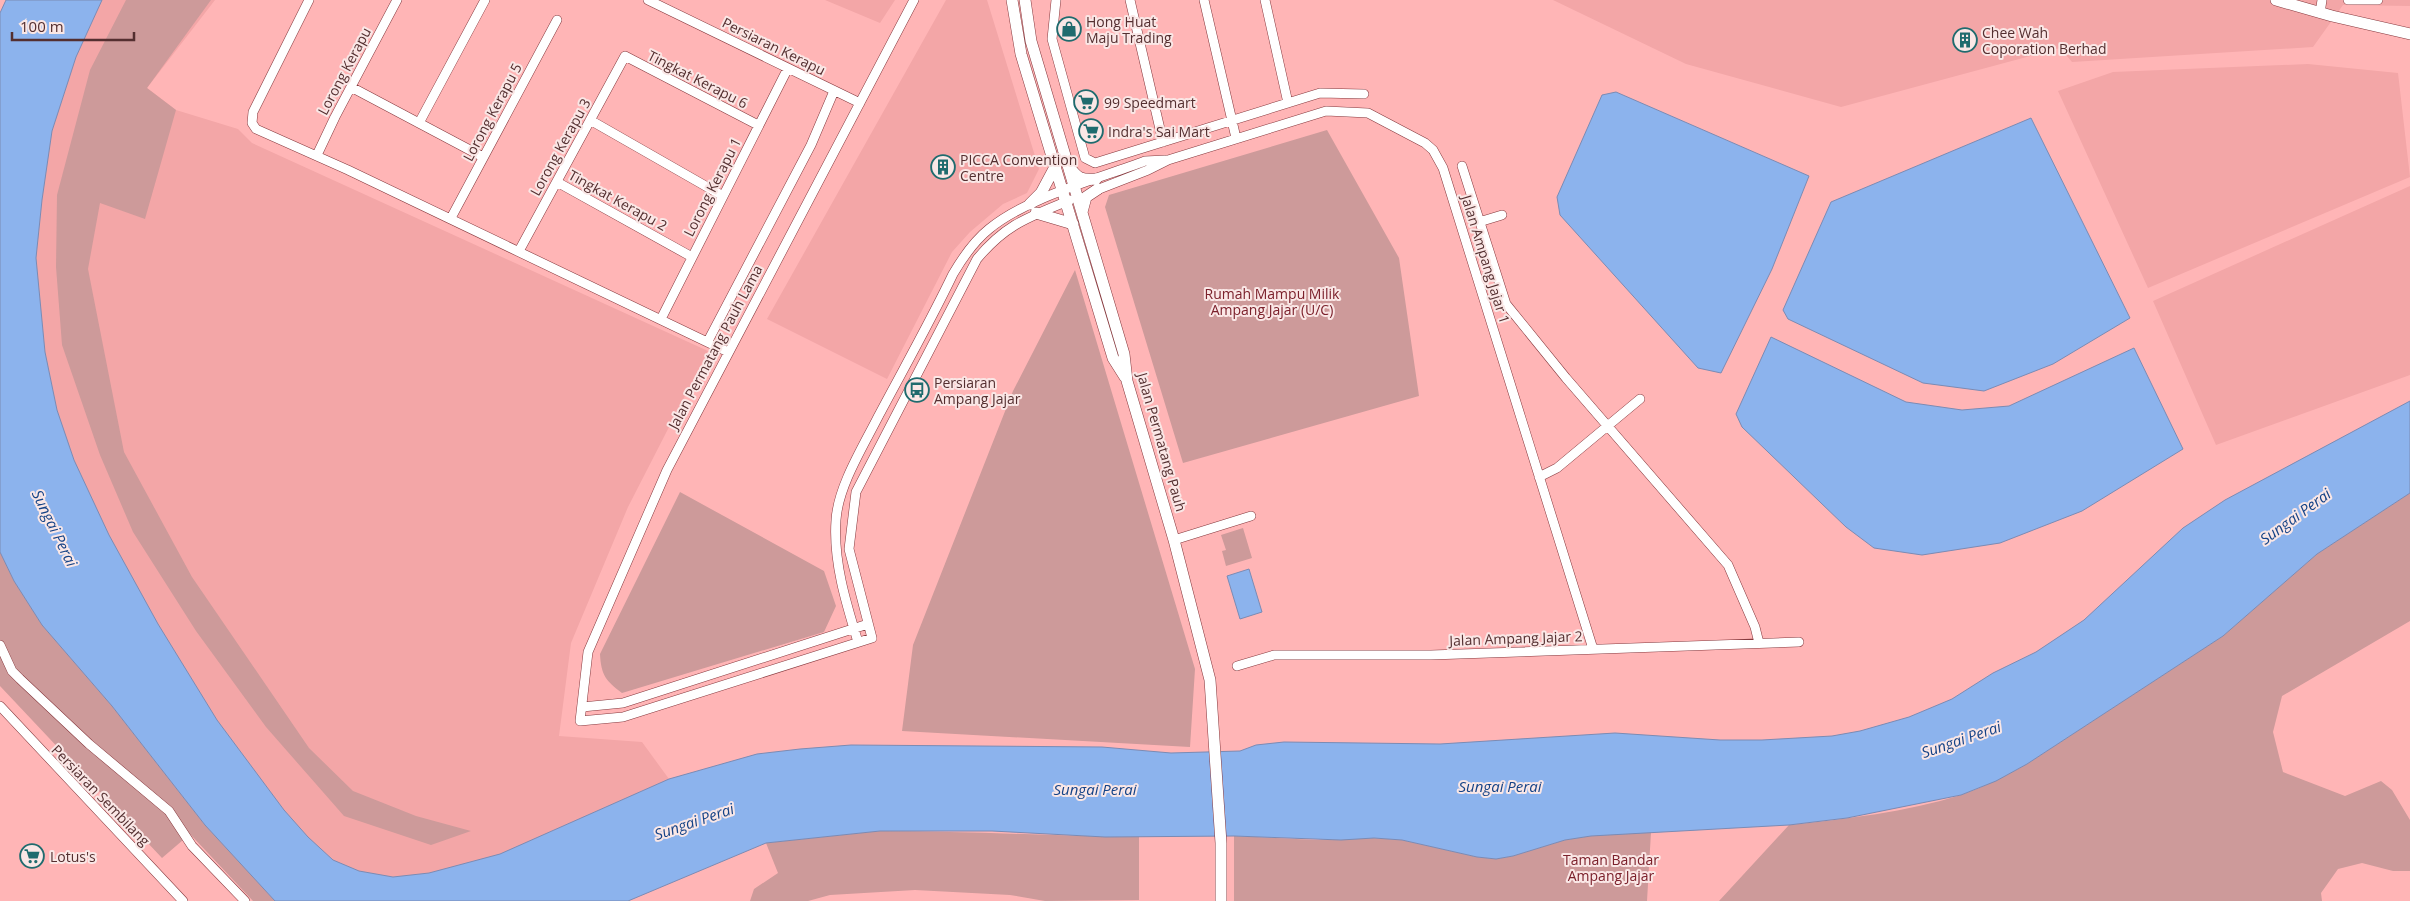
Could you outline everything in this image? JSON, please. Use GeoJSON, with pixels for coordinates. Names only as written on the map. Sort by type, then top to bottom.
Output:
{"type":"FeatureCollection","features":[{"type":"Feature","properties":{"kind":"main road"},"geometry":{"type":"LineString","coordinates":[[1012,0],[1021,54],[1061,163],[1077,178],[1097,184],[1086,197],[1081,214]]}},
{"type":"Feature","properties":{"kind":"main road","name":"Jalan Permatang Pauh"},"geometry":{"type":"LineString","coordinates":[[1025,0],[1031,41],[1061,163],[1070,195],[1081,214],[1124,354],[1127,381],[1174,540],[1209,672],[1221,843],[1221,901]]}},
{"type":"Feature","properties":{"kind":"main road"},"geometry":{"type":"LineString","coordinates":[[2276,0],[2320,13],[2410,34]]}},
{"type":"Feature","properties":{"kind":"main road"},"geometry":{"type":"LineString","coordinates":[[1061,163],[1033,209],[1074,224]]}},
{"type":"Feature","properties":{"kind":"main road"},"geometry":{"type":"LineString","coordinates":[[1070,195],[1074,224],[1113,358],[1127,381]]}},
{"type":"Feature","properties":{"kind":"street"},"geometry":{"type":"LineString","coordinates":[[309,0],[253,112],[252,123],[263,133],[317,155],[451,218],[728,352]]}},
{"type":"Feature","properties":{"kind":"street","name":"Lorong Kerapu"},"geometry":{"type":"LineString","coordinates":[[317,155],[397,0]]}},
{"type":"Feature","properties":{"kind":"street"},"geometry":{"type":"LineString","coordinates":[[419,123],[485,0]]}},
{"type":"Feature","properties":{"kind":"street","name":"Persiaran Kerapu"},"geometry":{"type":"LineString","coordinates":[[648,0],[860,103]]}},
{"type":"Feature","properties":{"kind":"street","name":"Jalan Permatang Pauh Lama"},"geometry":{"type":"LineString","coordinates":[[858,642],[623,717],[580,721],[588,652],[611,595],[667,470],[914,0]]}},
{"type":"Feature","properties":{"kind":"street"},"geometry":{"type":"LineString","coordinates":[[1056,0],[1052,39],[1085,158],[1095,163],[1320,93],[1364,94]]}},
{"type":"Feature","properties":{"kind":"street"},"geometry":{"type":"LineString","coordinates":[[1130,0],[1163,142]]}},
{"type":"Feature","properties":{"kind":"street"},"geometry":{"type":"LineString","coordinates":[[1204,0],[1236,138]]}},
{"type":"Feature","properties":{"kind":"street"},"geometry":{"type":"LineString","coordinates":[[1265,0],[1288,103]]}},
{"type":"Feature","properties":{"kind":"street"},"geometry":{"type":"LineString","coordinates":[[2320,13],[2322,0]]}},
{"type":"Feature","properties":{"kind":"street"},"geometry":{"type":"LineString","coordinates":[[2348,0],[2378,0]]}},
{"type":"Feature","properties":{"kind":"street","name":"Lorong Kerapu 5"},"geometry":{"type":"LineString","coordinates":[[451,218],[558,20]]}},
{"type":"Feature","properties":{"kind":"street","name":"Lorong Kerapu 3"},"geometry":{"type":"LineString","coordinates":[[519,251],[625,56]]}},
{"type":"Feature","properties":{"kind":"street","name":"Tingkat Kerapu 6"},"geometry":{"type":"LineString","coordinates":[[625,56],[758,126]]}},
{"type":"Feature","properties":{"kind":"street","name":"Lorong Kerapu 1"},"geometry":{"type":"LineString","coordinates":[[660,318],[788,68]]}},
{"type":"Feature","properties":{"kind":"street"},"geometry":{"type":"LineString","coordinates":[[351,87],[483,157]]}},
{"type":"Feature","properties":{"kind":"street"},"geometry":{"type":"LineString","coordinates":[[708,341],[810,145],[834,91]]}},
{"type":"Feature","properties":{"kind":"street","name":"Jalan Ampang Jajar 1"},"geometry":{"type":"LineString","coordinates":[[1070,195],[1097,184],[1148,170],[1168,160],[1326,112],[1368,113],[1433,150],[1443,168],[1593,648]]}},
{"type":"Feature","properties":{"kind":"street"},"geometry":{"type":"LineString","coordinates":[[590,120],[723,196]]}},
{"type":"Feature","properties":{"kind":"street"},"geometry":{"type":"LineString","coordinates":[[1462,166],[1506,304],[1607,426],[1728,564],[1755,627],[1759,643]]}},
{"type":"Feature","properties":{"kind":"street","name":"Tingkat Kerapu 2"},"geometry":{"type":"LineString","coordinates":[[557,182],[692,257]]}},
{"type":"Feature","properties":{"kind":"street"},"geometry":{"type":"LineString","coordinates":[[1033,209],[1003,232],[977,260],[856,492],[849,549],[872,638],[858,642],[844,598],[836,541],[836,518],[844,487],[861,450],[953,274],[968,250],[989,229],[1033,209],[1070,195]]}},
{"type":"Feature","properties":{"kind":"street"},"geometry":{"type":"LineString","coordinates":[[1479,222],[1502,215]]}},
{"type":"Feature","properties":{"kind":"street"},"geometry":{"type":"LineString","coordinates":[[1539,477],[1556,468],[1640,399]]}},
{"type":"Feature","properties":{"kind":"street"},"geometry":{"type":"LineString","coordinates":[[1174,540],[1251,516]]}},
{"type":"Feature","properties":{"kind":"street"},"geometry":{"type":"LineString","coordinates":[[582,707],[623,703],[868,624]]}},
{"type":"Feature","properties":{"kind":"street","name":"Jalan Ampang Jajar 2"},"geometry":{"type":"LineString","coordinates":[[1236,666],[1274,655],[1431,655],[1799,642]]}},
{"type":"Feature","properties":{"kind":"street"},"geometry":{"type":"LineString","coordinates":[[0,645],[12,671],[89,744],[169,811],[192,846],[245,901]]}},
{"type":"Feature","properties":{"kind":"street","name":"Persiaran Sembilang"},"geometry":{"type":"LineString","coordinates":[[0,706],[19,729],[183,901]]}},
{"type":"Feature","properties":{"kind":"shaded area"},"geometry":{"type":"Polygon","coordinates":[[[102,0],[215,0],[147,88],[176,110],[238,129],[252,143],[708,351],[628,507],[571,643],[559,736],[642,742],[669,779],[501,854],[429,873],[393,877],[358,871],[333,860],[308,837],[284,810],[217,720],[158,624],[109,535],[74,460],[57,410],[45,352],[36,258],[52,131],[76,57],[102,0]]]}},
{"type":"Feature","properties":{"kind":"shaded area"},"geometry":{"type":"Polygon","coordinates":[[[825,0],[895,0],[880,23],[825,0]]]}},
{"type":"Feature","properties":{"kind":"shaded area"},"geometry":{"type":"Polygon","coordinates":[[[946,0],[987,0],[1039,169],[1027,193],[1003,204],[970,232],[952,252],[887,379],[767,319],[946,0]]]}},
{"type":"Feature","properties":{"kind":"shaded area"},"geometry":{"type":"Polygon","coordinates":[[[1553,0],[2410,0],[2410,6],[2343,5],[2313,47],[2072,62],[2060,48],[1841,107],[1686,64],[1553,0]]]}},
{"type":"Feature","properties":{"kind":"shaded area"},"geometry":{"type":"Polygon","coordinates":[[[2308,64],[2398,73],[2410,177],[2148,288],[2058,91],[2113,72],[2308,64]]]}},
{"type":"Feature","properties":{"kind":"shaded area"},"geometry":{"type":"Polygon","coordinates":[[[2410,186],[2410,375],[2216,445],[2153,301],[2410,186]]]}},
{"type":"Feature","properties":{"kind":"green space"},"geometry":{"type":"Polygon","coordinates":[[[126,0],[211,0],[147,88],[176,110],[145,219],[100,203],[88,269],[124,452],[192,577],[309,748],[353,791],[416,816],[471,831],[431,845],[344,816],[266,727],[196,631],[133,532],[100,455],[62,345],[56,267],[57,195],[90,70],[126,0]]]}},
{"type":"Feature","properties":{"kind":"green space","name":"Rumah Mampu Milik Ampang Jajar (U/C)"},"geometry":{"type":"Polygon","coordinates":[[[1327,130],[1399,258],[1419,396],[1183,463],[1105,207],[1109,195],[1327,130]]]}},
{"type":"Feature","properties":{"kind":"green space"},"geometry":{"type":"Polygon","coordinates":[[[1075,270],[1195,669],[1190,747],[902,731],[913,645],[1013,391],[1075,270]]]}},
{"type":"Feature","properties":{"kind":"green space"},"geometry":{"type":"Polygon","coordinates":[[[680,492],[824,571],[836,606],[824,632],[622,693],[605,677],[600,654],[680,492]]]}},
{"type":"Feature","properties":{"kind":"green space"},"geometry":{"type":"Polygon","coordinates":[[[2410,493],[2410,621],[2282,696],[2273,732],[2283,772],[2345,796],[2381,781],[2392,790],[2410,820],[2410,871],[2393,871],[2362,863],[2338,869],[2321,893],[2322,901],[1719,901],[1789,825],[1876,814],[1940,801],[1978,788],[2027,764],[2223,636],[2317,554],[2410,493]]]}},
{"type":"Feature","properties":{"kind":"green space"},"geometry":{"type":"Polygon","coordinates":[[[1243,528],[1252,558],[1226,566],[1222,551],[1226,550],[1221,535],[1243,528]]]}},
{"type":"Feature","properties":{"kind":"green space"},"geometry":{"type":"Polygon","coordinates":[[[0,552],[14,581],[42,625],[112,706],[205,825],[275,901],[253,901],[190,834],[162,858],[0,686],[0,552]]]}},
{"type":"Feature","properties":{"kind":"green space"},"geometry":{"type":"Polygon","coordinates":[[[880,831],[1139,837],[1139,900],[1045,901],[1010,895],[915,890],[830,895],[808,901],[750,901],[754,889],[778,873],[766,843],[880,831]]]}},
{"type":"Feature","properties":{"kind":"green space","name":"Taman Bandar Ampang Jajar"},"geometry":{"type":"Polygon","coordinates":[[[1651,832],[1647,901],[1234,901],[1234,836],[1317,840],[1373,838],[1402,840],[1477,857],[1496,859],[1513,856],[1565,840],[1610,833],[1651,832]]]}},
{"type":"Feature","properties":{"kind":"water","name":"Sungai Perai"},"geometry":{"type":"Polygon","coordinates":[[[6,0],[102,0],[76,57],[52,131],[36,258],[45,352],[57,410],[74,460],[109,535],[158,624],[217,720],[284,810],[308,837],[333,860],[359,871],[393,877],[429,873],[500,854],[669,779],[757,754],[800,749],[851,745],[1102,747],[1171,753],[1240,751],[1256,745],[1284,742],[1440,744],[1615,733],[1720,740],[1762,740],[1832,736],[1860,731],[1909,717],[1952,699],[1993,673],[2036,652],[2084,620],[2183,528],[2225,500],[2410,401],[2410,493],[2317,554],[2223,636],[2027,764],[1996,781],[1961,795],[1847,818],[1789,825],[1591,836],[1565,840],[1513,856],[1496,859],[1477,857],[1402,840],[1374,838],[1341,840],[1234,836],[1105,837],[992,831],[880,831],[766,843],[628,901],[275,901],[205,825],[112,706],[42,625],[14,581],[0,552],[0,13],[6,0]]]}},
{"type":"Feature","properties":{"kind":"water"},"geometry":{"type":"Polygon","coordinates":[[[1616,92],[1809,176],[1772,269],[1721,373],[1698,368],[1560,215],[1557,197],[1602,95],[1616,92]]]}},
{"type":"Feature","properties":{"kind":"water"},"geometry":{"type":"Polygon","coordinates":[[[2031,118],[2130,318],[2053,364],[1984,391],[1923,383],[1788,319],[1783,310],[1831,202],[2031,118]]]}},
{"type":"Feature","properties":{"kind":"water"},"geometry":{"type":"Polygon","coordinates":[[[1771,337],[1906,402],[1962,410],[2009,406],[2134,348],[2183,449],[2082,511],[2000,543],[1922,555],[1874,548],[1846,527],[1742,427],[1736,414],[1771,337]]]}},
{"type":"Feature","properties":{"kind":"water"},"geometry":{"type":"Polygon","coordinates":[[[1249,569],[1262,612],[1240,619],[1227,576],[1249,569]]]}},
{"type":"Feature","properties":{"kind":"place","name":"Hong Huat Maju Trading"},"geometry":{"type":"Point","coordinates":[1069,29]}},
{"type":"Feature","properties":{"kind":"place","name":"Chee Wah Coporation Berhad"},"geometry":{"type":"Point","coordinates":[1965,40]}},
{"type":"Feature","properties":{"kind":"place","name":"99 Speedmart"},"geometry":{"type":"Point","coordinates":[1086,102]}},
{"type":"Feature","properties":{"kind":"place","name":"Indra's Sai Mart"},"geometry":{"type":"Point","coordinates":[1091,131]}},
{"type":"Feature","properties":{"kind":"place","name":"PICCA Convention Centre"},"geometry":{"type":"Point","coordinates":[943,167]}},
{"type":"Feature","properties":{"kind":"place","name":"Persiaran Ampang Jajar"},"geometry":{"type":"Point","coordinates":[917,390]}},
{"type":"Feature","properties":{"kind":"place","name":"Lotus's"},"geometry":{"type":"Point","coordinates":[32,856]}}]}
